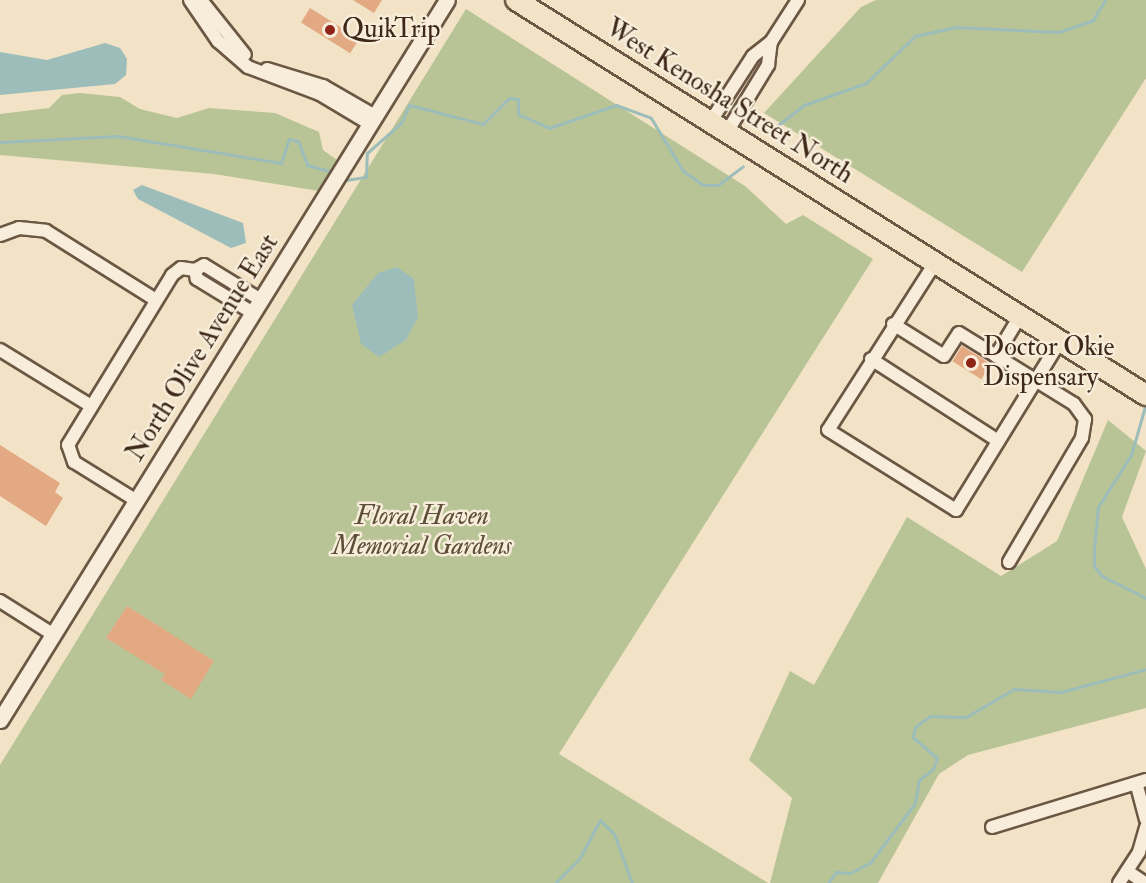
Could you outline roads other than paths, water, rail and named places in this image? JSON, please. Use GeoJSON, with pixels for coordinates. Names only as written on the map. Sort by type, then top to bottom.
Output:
{"type":"FeatureCollection","features":[{"type":"Feature","properties":{"kind":"main road","name":"West Kenosha Street North"},"geometry":{"type":"LineString","coordinates":[[516,0],[1146,395]]}},
{"type":"Feature","properties":{"kind":"street"},"geometry":{"type":"LineString","coordinates":[[190,0],[218,41],[248,67],[333,100],[372,120]]}},
{"type":"Feature","properties":{"kind":"street"},"geometry":{"type":"LineString","coordinates":[[201,0],[224,34],[252,61],[323,86],[372,120]]}},
{"type":"Feature","properties":{"kind":"street","name":"North Olive Avenue East"},"geometry":{"type":"LineString","coordinates":[[0,720],[447,0]]}},
{"type":"Feature","properties":{"kind":"street"},"geometry":{"type":"LineString","coordinates":[[719,127],[753,56],[771,42],[798,0]]}},
{"type":"Feature","properties":{"kind":"street"},"geometry":{"type":"LineString","coordinates":[[719,127],[768,65],[771,42]]}},
{"type":"Feature","properties":{"kind":"street"},"geometry":{"type":"LineString","coordinates":[[0,235],[19,228],[46,231],[156,300]]}},
{"type":"Feature","properties":{"kind":"street"},"geometry":{"type":"LineString","coordinates":[[935,263],[893,324],[828,430],[956,510],[1060,341]]}},
{"type":"Feature","properties":{"kind":"street"},"geometry":{"type":"LineString","coordinates":[[137,501],[68,454],[91,406],[156,300],[176,270],[195,270],[204,265],[223,277],[257,307]]}},
{"type":"Feature","properties":{"kind":"street"},"geometry":{"type":"LineString","coordinates":[[195,270],[197,279],[215,290],[257,307]]}},
{"type":"Feature","properties":{"kind":"street"},"geometry":{"type":"LineString","coordinates":[[215,290],[223,277]]}},
{"type":"Feature","properties":{"kind":"street"},"geometry":{"type":"LineString","coordinates":[[996,356],[1020,316]]}},
{"type":"Feature","properties":{"kind":"street"},"geometry":{"type":"LineString","coordinates":[[893,324],[944,356],[959,333],[1074,404],[1084,419],[1082,438],[1009,562]]}},
{"type":"Feature","properties":{"kind":"street"},"geometry":{"type":"LineString","coordinates":[[0,350],[91,406]]}},
{"type":"Feature","properties":{"kind":"street"},"geometry":{"type":"LineString","coordinates":[[871,359],[998,441]]}},
{"type":"Feature","properties":{"kind":"street"},"geometry":{"type":"LineString","coordinates":[[0,601],[54,635]]}},
{"type":"Feature","properties":{"kind":"street"},"geometry":{"type":"LineString","coordinates":[[992,828],[1142,783],[1146,819]]}},
{"type":"Feature","properties":{"kind":"street"},"geometry":{"type":"LineString","coordinates":[[1119,883],[1127,871],[1146,827]]}},
{"type":"Feature","properties":{"kind":"street"},"geometry":{"type":"LineString","coordinates":[[1127,871],[1145,883]]}},
{"type":"Feature","properties":{"kind":"water"},"geometry":{"type":"Polygon","coordinates":[[[105,43],[120,48],[127,59],[126,75],[115,84],[0,95],[0,52],[47,60],[105,43]]]}},
{"type":"Feature","properties":{"kind":"water"},"geometry":{"type":"Polygon","coordinates":[[[142,185],[243,223],[246,243],[231,248],[138,199],[133,190],[142,185]]]}},
{"type":"Feature","properties":{"kind":"water"},"geometry":{"type":"Polygon","coordinates":[[[397,267],[414,279],[418,317],[406,340],[379,357],[361,344],[352,305],[378,273],[397,267]]]}},
{"type":"Feature","properties":{"kind":"waterway"},"geometry":{"type":"LineString","coordinates":[[768,133],[804,105],[866,83],[915,36],[956,27],[1059,32],[1093,20],[1105,0]]}},
{"type":"Feature","properties":{"kind":"waterway"},"geometry":{"type":"LineString","coordinates":[[346,180],[366,177],[367,153],[401,123],[409,105],[483,124],[509,98],[518,99],[518,114],[549,128],[616,105],[651,118],[683,171],[703,185],[718,185],[743,166]]}},
{"type":"Feature","properties":{"kind":"waterway"},"geometry":{"type":"LineString","coordinates":[[0,142],[118,136],[281,163],[289,139],[298,141],[307,165],[333,172]]}},
{"type":"Feature","properties":{"kind":"waterway"},"geometry":{"type":"LineString","coordinates":[[1146,403],[1131,455],[1098,507],[1094,549],[1094,566],[1102,576],[1146,598]]}},
{"type":"Feature","properties":{"kind":"waterway"},"geometry":{"type":"LineString","coordinates":[[828,883],[836,872],[850,873],[870,863],[915,803],[919,780],[933,769],[937,758],[913,737],[915,727],[930,716],[966,717],[1014,689],[1061,692],[1146,669]]}},
{"type":"Feature","properties":{"kind":"waterway"},"geometry":{"type":"LineString","coordinates":[[555,883],[579,859],[600,820],[614,834],[632,883]]}},
{"type":"Feature","properties":{"kind":"place","name":"QuikTrip"},"geometry":{"type":"Point","coordinates":[330,30]}},
{"type":"Feature","properties":{"kind":"place","name":"Doctor Okie Dispensary"},"geometry":{"type":"Point","coordinates":[971,363]}},
{"type":"Feature","properties":{"kind":"park label","name":"Floral Haven Memorial Gardens"},"geometry":{"type":"Point","coordinates":[422,532]}}]}
